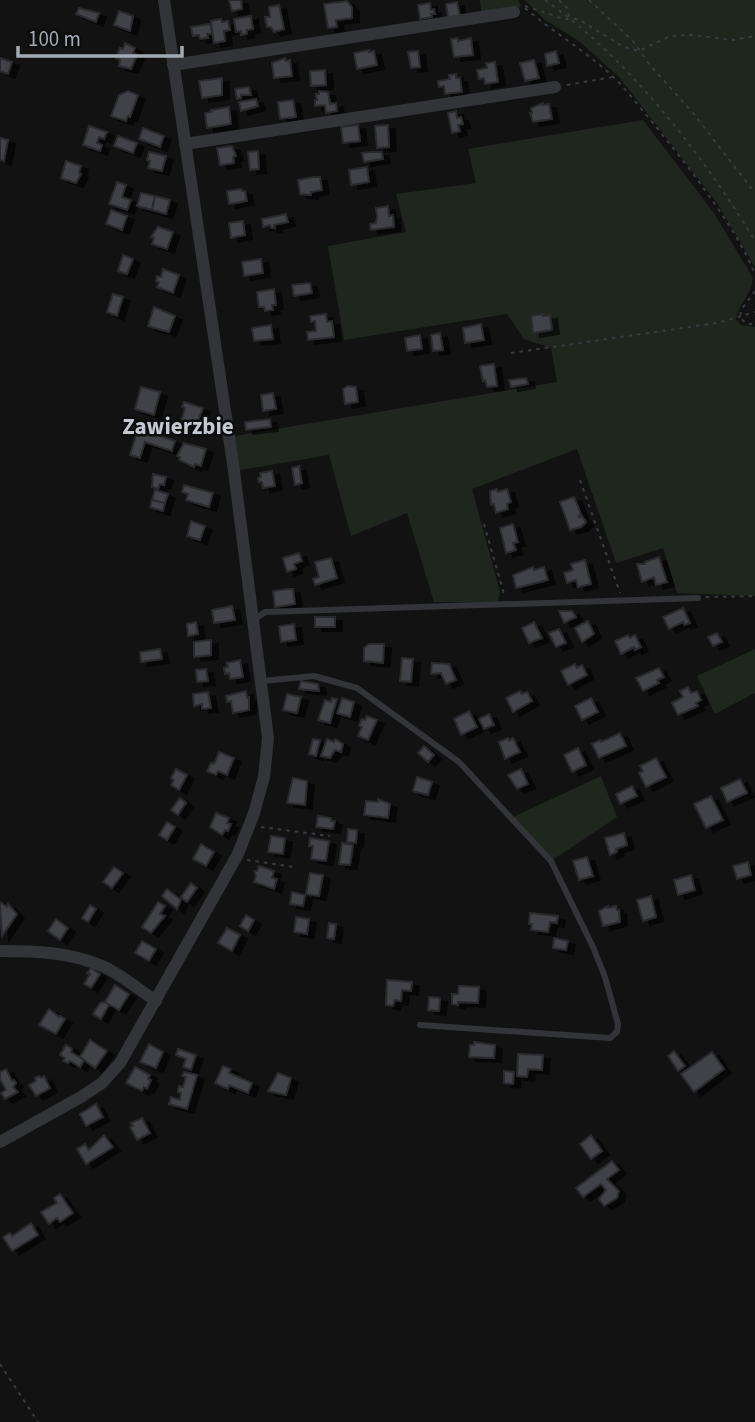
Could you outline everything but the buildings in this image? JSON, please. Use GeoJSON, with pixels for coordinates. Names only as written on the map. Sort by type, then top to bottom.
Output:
{"type":"FeatureCollection","features":[{"type":"Feature","properties":{"kind":"street"},"geometry":{"type":"LineString","coordinates":[[0,1142],[102,1083],[120,1063],[236,859],[250,825],[266,764],[268,738],[254,620],[164,0]]}},
{"type":"Feature","properties":{"kind":"street"},"geometry":{"type":"LineString","coordinates":[[173,65],[514,12]]}},
{"type":"Feature","properties":{"kind":"street"},"geometry":{"type":"LineString","coordinates":[[185,144],[555,87]]}},
{"type":"Feature","properties":{"kind":"street"},"geometry":{"type":"LineString","coordinates":[[0,951],[33,951],[94,963],[103,966],[156,1001]]}},
{"type":"Feature","properties":{"kind":"lane"},"geometry":{"type":"LineString","coordinates":[[254,620],[265,612],[698,597]]}},
{"type":"Feature","properties":{"kind":"lane"},"geometry":{"type":"LineString","coordinates":[[262,681],[314,676],[357,688],[459,762],[551,861],[593,947],[605,977],[618,1024],[617,1032],[610,1038],[420,1026]]}},
{"type":"Feature","properties":{"kind":"path"},"geometry":{"type":"LineString","coordinates":[[545,0],[628,74],[663,112],[713,175],[755,241]]}},
{"type":"Feature","properties":{"kind":"path"},"geometry":{"type":"LineString","coordinates":[[559,0],[568,9],[569,19]]}},
{"type":"Feature","properties":{"kind":"path"},"geometry":{"type":"LineString","coordinates":[[589,0],[633,40],[639,51],[693,113],[755,193]]}},
{"type":"Feature","properties":{"kind":"path"},"geometry":{"type":"LineString","coordinates":[[755,36],[733,40],[692,35],[670,36],[639,51],[624,47],[578,19],[569,19],[521,5],[613,76],[679,155],[716,207],[755,274]]}},
{"type":"Feature","properties":{"kind":"path"},"geometry":{"type":"LineString","coordinates":[[555,87],[613,76]]}},
{"type":"Feature","properties":{"kind":"path"},"geometry":{"type":"LineString","coordinates":[[740,318],[741,310],[755,291]]}},
{"type":"Feature","properties":{"kind":"path"},"geometry":{"type":"LineString","coordinates":[[511,353],[740,318],[755,312]]}},
{"type":"Feature","properties":{"kind":"path"},"geometry":{"type":"LineString","coordinates":[[740,318],[747,324],[755,324]]}},
{"type":"Feature","properties":{"kind":"path"},"geometry":{"type":"LineString","coordinates":[[580,480],[622,601]]}},
{"type":"Feature","properties":{"kind":"path"},"geometry":{"type":"LineString","coordinates":[[484,524],[508,605]]}},
{"type":"Feature","properties":{"kind":"path"},"geometry":{"type":"LineString","coordinates":[[698,597],[755,596]]}},
{"type":"Feature","properties":{"kind":"path"},"geometry":{"type":"LineString","coordinates":[[250,825],[330,836]]}},
{"type":"Feature","properties":{"kind":"path"},"geometry":{"type":"LineString","coordinates":[[236,859],[294,867]]}},
{"type":"Feature","properties":{"kind":"path"},"geometry":{"type":"LineString","coordinates":[[0,1364],[38,1422]]}},
{"type":"Feature","properties":{"kind":"shaded area"},"geometry":{"type":"Polygon","coordinates":[[[480,0],[518,0],[521,5],[519,9],[482,18],[480,0]]]}},
{"type":"Feature","properties":{"kind":"shaded area"},"geometry":{"type":"Polygon","coordinates":[[[525,0],[755,0],[755,267],[717,203],[619,77],[579,41],[545,20],[525,0]]]}},
{"type":"Feature","properties":{"kind":"shaded area"},"geometry":{"type":"Polygon","coordinates":[[[643,120],[714,213],[753,278],[736,319],[741,325],[755,327],[755,596],[677,593],[663,548],[616,563],[577,449],[472,489],[500,592],[497,602],[434,602],[407,513],[351,536],[329,455],[234,471],[229,437],[557,382],[551,348],[524,339],[507,314],[344,340],[328,246],[406,232],[396,194],[476,183],[468,149],[643,120]]]}},
{"type":"Feature","properties":{"kind":"shaded area"},"geometry":{"type":"Polygon","coordinates":[[[755,649],[755,693],[715,714],[697,676],[755,649]]]}},
{"type":"Feature","properties":{"kind":"shaded area"},"geometry":{"type":"Polygon","coordinates":[[[601,776],[617,817],[551,861],[511,818],[601,776]]]}},
{"type":"Feature","properties":{"kind":"district","name":"Zawierzbie"},"geometry":{"type":"Point","coordinates":[178,426]}}]}
